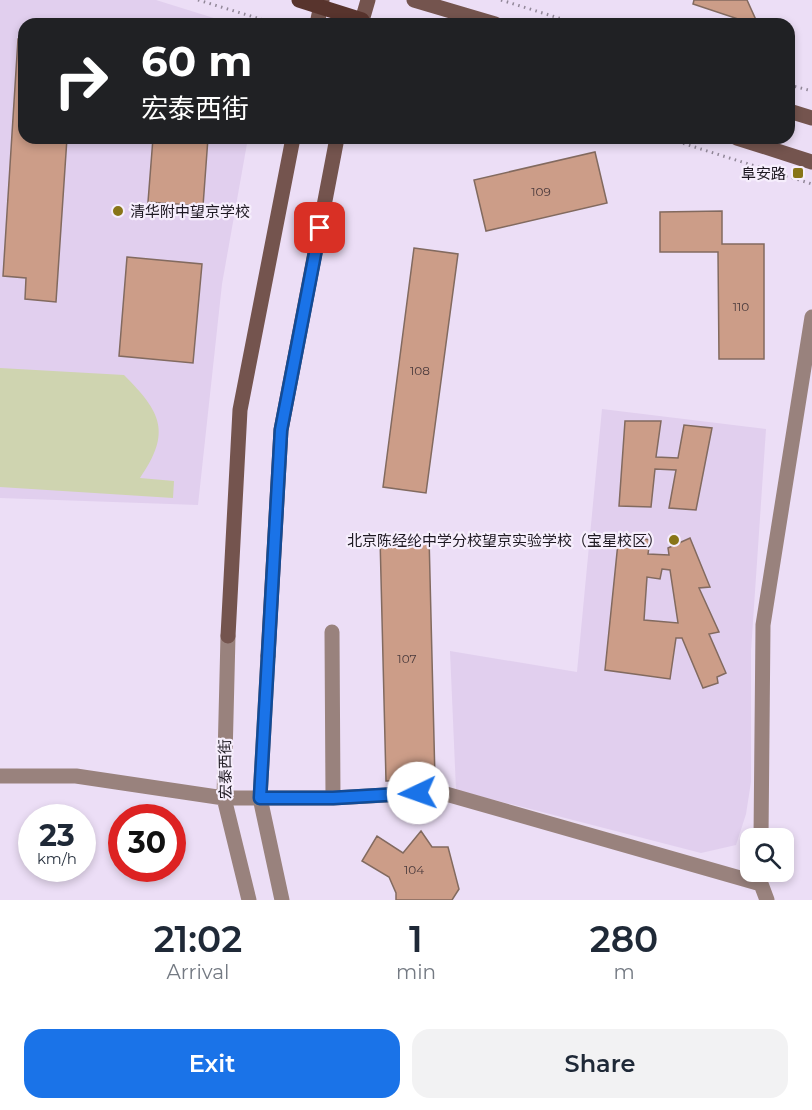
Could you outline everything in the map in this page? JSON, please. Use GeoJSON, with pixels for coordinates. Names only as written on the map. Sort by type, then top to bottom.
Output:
{"type":"FeatureCollection","features":[{"type":"Feature","properties":{"kind":"main road"},"geometry":{"type":"LineString","coordinates":[[299,0],[321,3],[355,18]]}},
{"type":"Feature","properties":{"kind":"main road"},"geometry":{"type":"LineString","coordinates":[[366,18],[368,0]]}},
{"type":"Feature","properties":{"kind":"main road"},"geometry":{"type":"LineString","coordinates":[[414,0],[475,18]]}},
{"type":"Feature","properties":{"kind":"main road"},"geometry":{"type":"LineString","coordinates":[[317,18],[321,3]]}},
{"type":"Feature","properties":{"kind":"main road"},"geometry":{"type":"LineString","coordinates":[[795,113],[812,118]]}},
{"type":"Feature","properties":{"kind":"main road"},"geometry":{"type":"LineString","coordinates":[[228,636],[240,410],[292,144]]}},
{"type":"Feature","properties":{"kind":"main road"},"geometry":{"type":"LineString","coordinates":[[268,656],[281,430],[337,144]]}},
{"type":"Feature","properties":{"kind":"main road"},"geometry":{"type":"LineString","coordinates":[[756,144],[812,162]]}},
{"type":"Feature","properties":{"kind":"street"},"geometry":{"type":"LineString","coordinates":[[761,828],[763,625],[812,317]]}},
{"type":"Feature","properties":{"kind":"street"},"geometry":{"type":"LineString","coordinates":[[332,632],[333,798]]}},
{"type":"Feature","properties":{"kind":"street","name":"宏泰西街"},"geometry":{"type":"LineString","coordinates":[[228,636],[224,798],[249,900]]}},
{"type":"Feature","properties":{"kind":"street"},"geometry":{"type":"LineString","coordinates":[[268,656],[260,798],[282,900]]}},
{"type":"Feature","properties":{"kind":"street"},"geometry":{"type":"LineString","coordinates":[[0,776],[76,776],[224,798],[333,798],[439,792],[740,872]]}},
{"type":"Feature","properties":{"kind":"street"},"geometry":{"type":"LineString","coordinates":[[762,882],[768,900]]}},
{"type":"Feature","properties":{"kind":"path"},"geometry":{"type":"LineString","coordinates":[[198,0],[257,18]]}},
{"type":"Feature","properties":{"kind":"path"},"geometry":{"type":"LineString","coordinates":[[501,0],[559,18]]}},
{"type":"Feature","properties":{"kind":"path"},"geometry":{"type":"LineString","coordinates":[[795,87],[812,91]]}},
{"type":"Feature","properties":{"kind":"path"},"geometry":{"type":"LineString","coordinates":[[685,144],[812,184]]}},
{"type":"Feature","properties":{"kind":"shaded area","name":"清华附中望京学校"},"geometry":{"type":"Polygon","coordinates":[[[0,0],[156,0],[214,18],[18,18],[18,144],[247,144],[222,284],[198,505],[0,498],[0,0]]]}},
{"type":"Feature","properties":{"kind":"shaded area","name":"北京陈经纶中学分校望京实验学校（宝星校区）"},"geometry":{"type":"Polygon","coordinates":[[[602,409],[766,429],[751,651],[751,782],[746,814],[736,845],[701,853],[456,790],[450,651],[577,672],[602,409]]]}},
{"type":"Feature","properties":{"kind":"green space"},"geometry":{"type":"Polygon","coordinates":[[[0,368],[124,375],[147,400],[158,423],[159,435],[156,448],[140,478],[174,481],[173,498],[0,487],[0,368]]]}},
{"type":"Feature","properties":{"kind":"building"},"geometry":{"type":"Polygon","coordinates":[[[694,0],[747,0],[755,18],[735,18],[693,4],[694,0]]]}},
{"type":"Feature","properties":{"kind":"building"},"geometry":{"type":"Polygon","coordinates":[[[18,39],[18,144],[67,144],[56,302],[25,299],[26,278],[3,276],[18,39]]]}},
{"type":"Feature","properties":{"kind":"building"},"geometry":{"type":"Polygon","coordinates":[[[153,144],[208,144],[203,206],[148,202],[153,144]]]}},
{"type":"Feature","properties":{"kind":"building"},"geometry":{"type":"Polygon","coordinates":[[[595,152],[607,203],[486,231],[474,180],[595,152]]]}},
{"type":"Feature","properties":{"kind":"building"},"geometry":{"type":"Polygon","coordinates":[[[722,211],[722,244],[764,244],[764,359],[719,359],[718,252],[660,252],[660,212],[722,211]]]}},
{"type":"Feature","properties":{"kind":"building"},"geometry":{"type":"Polygon","coordinates":[[[414,248],[458,254],[426,493],[383,487],[414,248]]]}},
{"type":"Feature","properties":{"kind":"building"},"geometry":{"type":"Polygon","coordinates":[[[127,257],[202,264],[193,363],[119,356],[127,257]]]}},
{"type":"Feature","properties":{"kind":"building"},"geometry":{"type":"Polygon","coordinates":[[[625,421],[661,421],[656,457],[678,458],[684,425],[712,428],[696,510],[669,508],[676,470],[655,469],[651,507],[619,506],[625,421]]]}},
{"type":"Feature","properties":{"kind":"building"},"geometry":{"type":"Polygon","coordinates":[[[619,533],[650,540],[648,554],[669,555],[668,548],[690,538],[710,587],[699,588],[719,632],[709,634],[726,673],[717,677],[718,683],[703,688],[682,638],[676,638],[670,679],[605,670],[619,533]],[[662,569],[660,579],[647,577],[644,620],[678,623],[670,570],[662,569]]]}},
{"type":"Feature","properties":{"kind":"building"},"geometry":{"type":"Polygon","coordinates":[[[429,536],[435,780],[386,781],[380,537],[429,536]]]}},
{"type":"Feature","properties":{"kind":"building"},"geometry":{"type":"Polygon","coordinates":[[[421,831],[432,847],[448,847],[459,889],[452,900],[396,900],[396,893],[389,877],[362,861],[377,836],[403,853],[421,831]]]}},
{"type":"Feature","properties":{"kind":"place","name":"阜安路"},"geometry":{"type":"Point","coordinates":[798,173]}},
{"type":"Feature","properties":{"kind":"place","name":"清华附中望京学校"},"geometry":{"type":"Point","coordinates":[118,211]}},
{"type":"Feature","properties":{"kind":"place","name":"北京陈经纶中学分校望京实验学校（宝星校区）"},"geometry":{"type":"Point","coordinates":[674,540]}},
{"type":"Feature","properties":{"kind":"route"},"geometry":{"type":"LineString","coordinates":[[320,228],[281,430],[260,798],[333,798],[418,793]]}}]}
